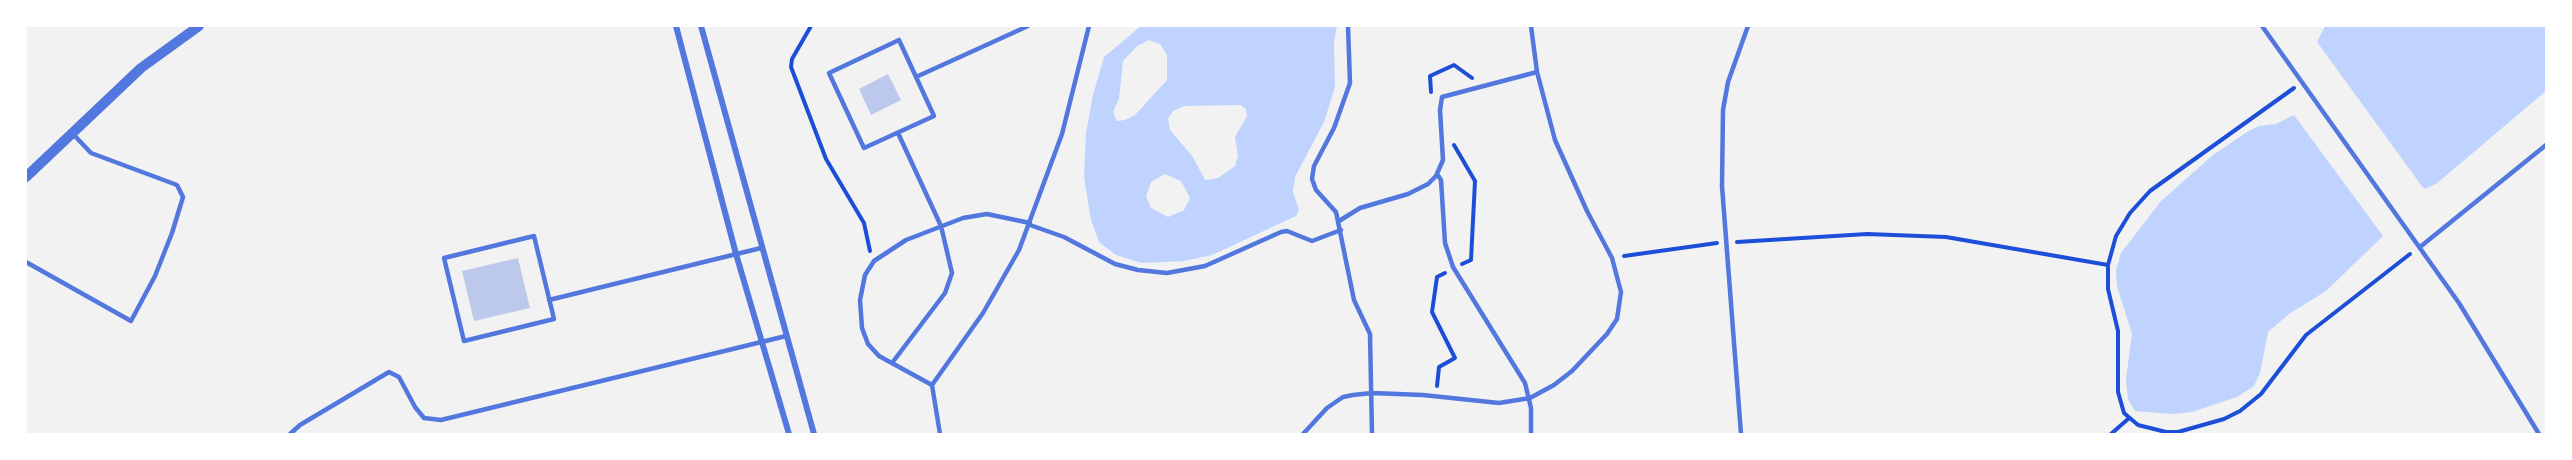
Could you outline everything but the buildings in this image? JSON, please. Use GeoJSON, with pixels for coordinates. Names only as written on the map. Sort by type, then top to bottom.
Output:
{"type":"FeatureCollection","features":[{"type":"Feature","properties":{"kind":"street"},"geometry":{"type":"LineString","coordinates":[[26,177],[141,68],[199,26]]}},
{"type":"Feature","properties":{"kind":"street"},"geometry":{"type":"LineString","coordinates":[[676,26],[736,255],[789,435]]}},
{"type":"Feature","properties":{"kind":"street"},"geometry":{"type":"LineString","coordinates":[[701,26],[760,248],[814,435]]}},
{"type":"Feature","properties":{"kind":"lane"},"geometry":{"type":"LineString","coordinates":[[916,77],[1028,26]]}},
{"type":"Feature","properties":{"kind":"lane"},"geometry":{"type":"LineString","coordinates":[[940,435],[932,385],[983,313],[1019,250],[1071,105],[1089,26]]}},
{"type":"Feature","properties":{"kind":"lane"},"geometry":{"type":"LineString","coordinates":[[1348,26],[1350,83],[1334,128],[1314,165],[1312,179],[1316,190],[1334,208],[1339,221],[1354,300],[1370,334],[1372,435]]}},
{"type":"Feature","properties":{"kind":"lane"},"geometry":{"type":"LineString","coordinates":[[1303,435],[1327,408],[1343,397],[1372,393],[1436,396],[1499,403],[1530,398],[1554,385],[1572,371],[1607,334],[1617,319],[1621,292],[1612,258],[1587,211],[1555,140],[1537,72],[1531,26]]}},
{"type":"Feature","properties":{"kind":"lane"},"geometry":{"type":"LineString","coordinates":[[1741,435],[1722,186],[1724,110],[1728,82],[1748,26]]}},
{"type":"Feature","properties":{"kind":"lane"},"geometry":{"type":"LineString","coordinates":[[2262,26],[2465,312],[2539,435]]}},
{"type":"Feature","properties":{"kind":"lane"},"geometry":{"type":"LineString","coordinates":[[899,40],[933,116],[898,133],[864,148],[829,73],[899,40]]}},
{"type":"Feature","properties":{"kind":"lane"},"geometry":{"type":"LineString","coordinates":[[1339,221],[1360,208],[1420,188],[1437,174],[1443,160],[1440,110],[1442,97],[1537,72]]}},
{"type":"Feature","properties":{"kind":"lane"},"geometry":{"type":"LineString","coordinates":[[26,262],[131,321],[155,276],[172,232],[183,197],[177,185],[91,153],[71,132]]}},
{"type":"Feature","properties":{"kind":"lane"},"geometry":{"type":"LineString","coordinates":[[892,363],[951,282],[951,265],[941,226],[898,133]]}},
{"type":"Feature","properties":{"kind":"lane"},"geometry":{"type":"LineString","coordinates":[[2420,247],[2547,145]]}},
{"type":"Feature","properties":{"kind":"lane"},"geometry":{"type":"LineString","coordinates":[[1437,174],[1441,180],[1445,243],[1453,267],[1515,364],[1530,398],[1531,435]]}},
{"type":"Feature","properties":{"kind":"lane"},"geometry":{"type":"LineString","coordinates":[[932,385],[872,351],[862,328],[862,287],[874,261],[906,240],[941,226],[963,218],[987,214],[1030,224],[1064,237],[1116,264],[1138,270],[1167,273],[1205,266],[1281,232],[1291,232],[1312,241],[1341,230]]}},
{"type":"Feature","properties":{"kind":"lane"},"geometry":{"type":"LineString","coordinates":[[534,237],[549,300],[554,319],[464,341],[444,258],[534,237]]}},
{"type":"Feature","properties":{"kind":"lane"},"geometry":{"type":"LineString","coordinates":[[549,300],[760,248]]}},
{"type":"Feature","properties":{"kind":"lane"},"geometry":{"type":"LineString","coordinates":[[290,435],[300,424],[389,372],[399,377],[415,407],[424,418],[441,420],[786,336]]}},
{"type":"Feature","properties":{"kind":"path"},"geometry":{"type":"LineString","coordinates":[[811,26],[792,59],[794,78],[826,159],[860,214],[874,261]]}},
{"type":"Feature","properties":{"kind":"path"},"geometry":{"type":"LineString","coordinates":[[2302,82],[2150,191],[2130,213],[2116,236],[2108,265],[2108,289],[2118,331],[2118,392],[2128,419],[2156,431],[2178,432],[2224,419],[2240,411],[2261,394],[2306,335],[2420,247]]}},
{"type":"Feature","properties":{"kind":"path"},"geometry":{"type":"LineString","coordinates":[[1612,258],[1725,243],[1867,234],[1946,237],[2108,265]]}},
{"type":"Feature","properties":{"kind":"path"},"geometry":{"type":"LineString","coordinates":[[1434,318],[1455,358],[1439,367],[1436,396]]}},
{"type":"Feature","properties":{"kind":"path"},"geometry":{"type":"LineString","coordinates":[[2110,435],[2128,419]]}},
{"type":"Feature","properties":{"kind":"water"},"geometry":{"type":"Polygon","coordinates":[[[1141,26],[1337,26],[1334,41],[1335,87],[1324,122],[1295,177],[1293,192],[1299,210],[1296,216],[1212,255],[1184,261],[1142,263],[1116,255],[1099,242],[1091,220],[1084,177],[1086,133],[1093,95],[1104,57],[1141,26]],[[1149,40],[1137,46],[1123,61],[1119,99],[1113,112],[1117,121],[1135,115],[1167,80],[1167,55],[1160,44],[1149,40]],[[1241,105],[1184,106],[1173,111],[1168,118],[1170,130],[1193,157],[1205,180],[1218,178],[1235,166],[1238,156],[1235,137],[1247,116],[1246,109],[1241,105]],[[1165,174],[1151,182],[1146,197],[1151,208],[1168,217],[1184,210],[1190,198],[1181,181],[1165,174]]]}},
{"type":"Feature","properties":{"kind":"water"},"geometry":{"type":"Polygon","coordinates":[[[2325,26],[2546,26],[2546,91],[2436,184],[2424,189],[2317,42],[2325,26]]]}},
{"type":"Feature","properties":{"kind":"water"},"geometry":{"type":"Polygon","coordinates":[[[2294,115],[2383,236],[2326,291],[2289,314],[2268,332],[2260,373],[2254,386],[2237,397],[2192,412],[2172,414],[2135,411],[2128,399],[2126,379],[2132,334],[2117,286],[2116,270],[2121,253],[2161,201],[2213,155],[2259,126],[2276,124],[2294,115]]]}}]}
